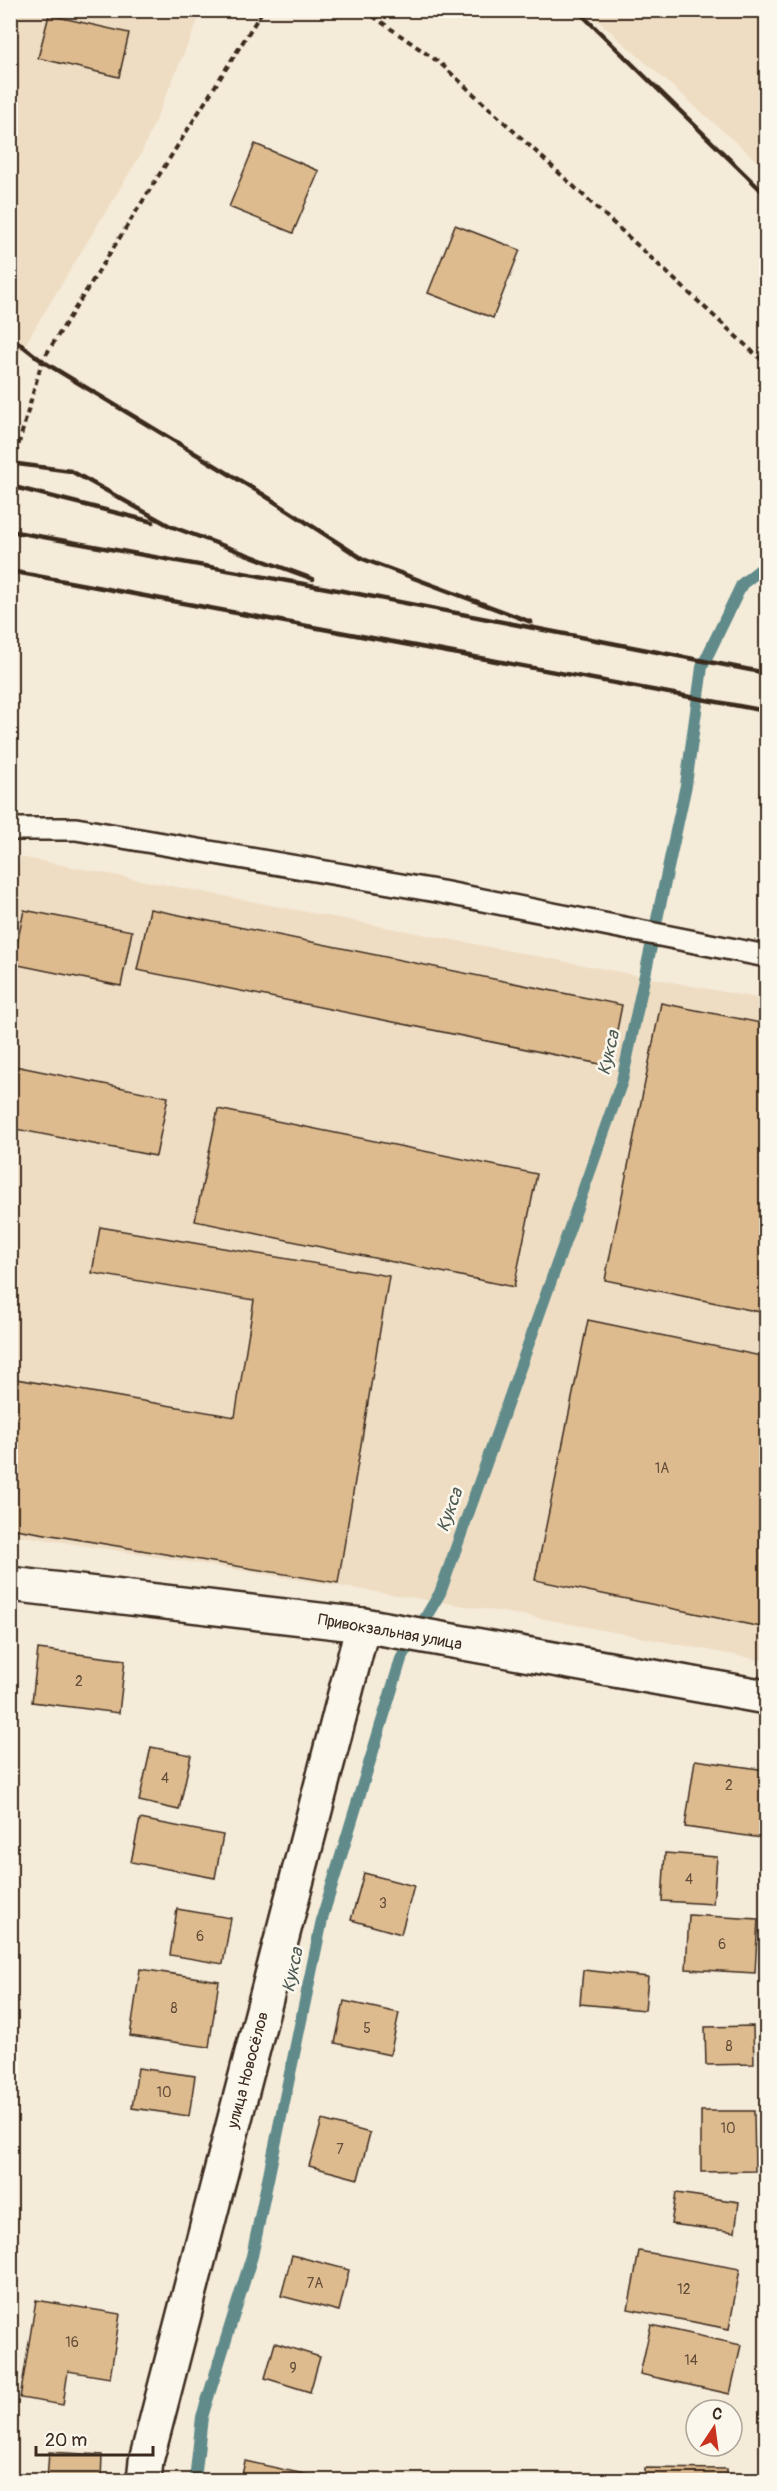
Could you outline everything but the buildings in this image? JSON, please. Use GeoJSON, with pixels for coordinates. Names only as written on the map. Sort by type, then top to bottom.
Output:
{"type":"FeatureCollection","features":[{"type":"Feature","properties":{"kind":"street","name":"Привокзальная улица"},"geometry":{"type":"LineString","coordinates":[[10,1584],[377,1628],[766,1697]]}},
{"type":"Feature","properties":{"kind":"street","name":"улица Новосёлов"},"geometry":{"type":"LineString","coordinates":[[144,2481],[152,2439],[377,1628]]}},
{"type":"Feature","properties":{"kind":"lane"},"geometry":{"type":"LineString","coordinates":[[10,829],[76,829],[442,892],[766,956]]}},
{"type":"Feature","properties":{"kind":"path"},"geometry":{"type":"LineString","coordinates":[[10,475],[42,361],[263,10]]}},
{"type":"Feature","properties":{"kind":"path"},"geometry":{"type":"LineString","coordinates":[[364,10],[440,63],[766,364]]}},
{"type":"Feature","properties":{"kind":"shaded area"},"geometry":{"type":"Polygon","coordinates":[[[11,11],[202,11],[141,154],[11,367],[11,11]]]}},
{"type":"Feature","properties":{"kind":"shaded area"},"geometry":{"type":"Polygon","coordinates":[[[587,11],[766,11],[766,169],[587,11]]]}},
{"type":"Feature","properties":{"kind":"shaded area"},"geometry":{"type":"Polygon","coordinates":[[[20,857],[766,1000],[766,1661],[528,1616],[11,1534],[10,880],[16,877],[20,857]]]}},
{"type":"Feature","properties":{"kind":"waterway","name":"Кукса"},"geometry":{"type":"LineString","coordinates":[[195,2480],[202,2417],[252,2256],[323,1915],[401,1659],[440,1593],[622,1081],[686,785],[702,667],[742,584],[766,565]]}},
{"type":"Feature","properties":{"kind":"railway"},"geometry":{"type":"LineString","coordinates":[[577,10],[766,195]]}},
{"type":"Feature","properties":{"kind":"railway"},"geometry":{"type":"LineString","coordinates":[[10,336],[42,361],[264,495],[363,559],[531,622]]}},
{"type":"Feature","properties":{"kind":"railway"},"geometry":{"type":"LineString","coordinates":[[10,463],[71,471],[170,526],[313,579]]}},
{"type":"Feature","properties":{"kind":"railway"},"geometry":{"type":"LineString","coordinates":[[10,486],[153,522]]}},
{"type":"Feature","properties":{"kind":"railway"},"geometry":{"type":"LineString","coordinates":[[10,531],[343,591],[766,673]]}},
{"type":"Feature","properties":{"kind":"railway"},"geometry":{"type":"LineString","coordinates":[[10,571],[766,711]]}}]}
